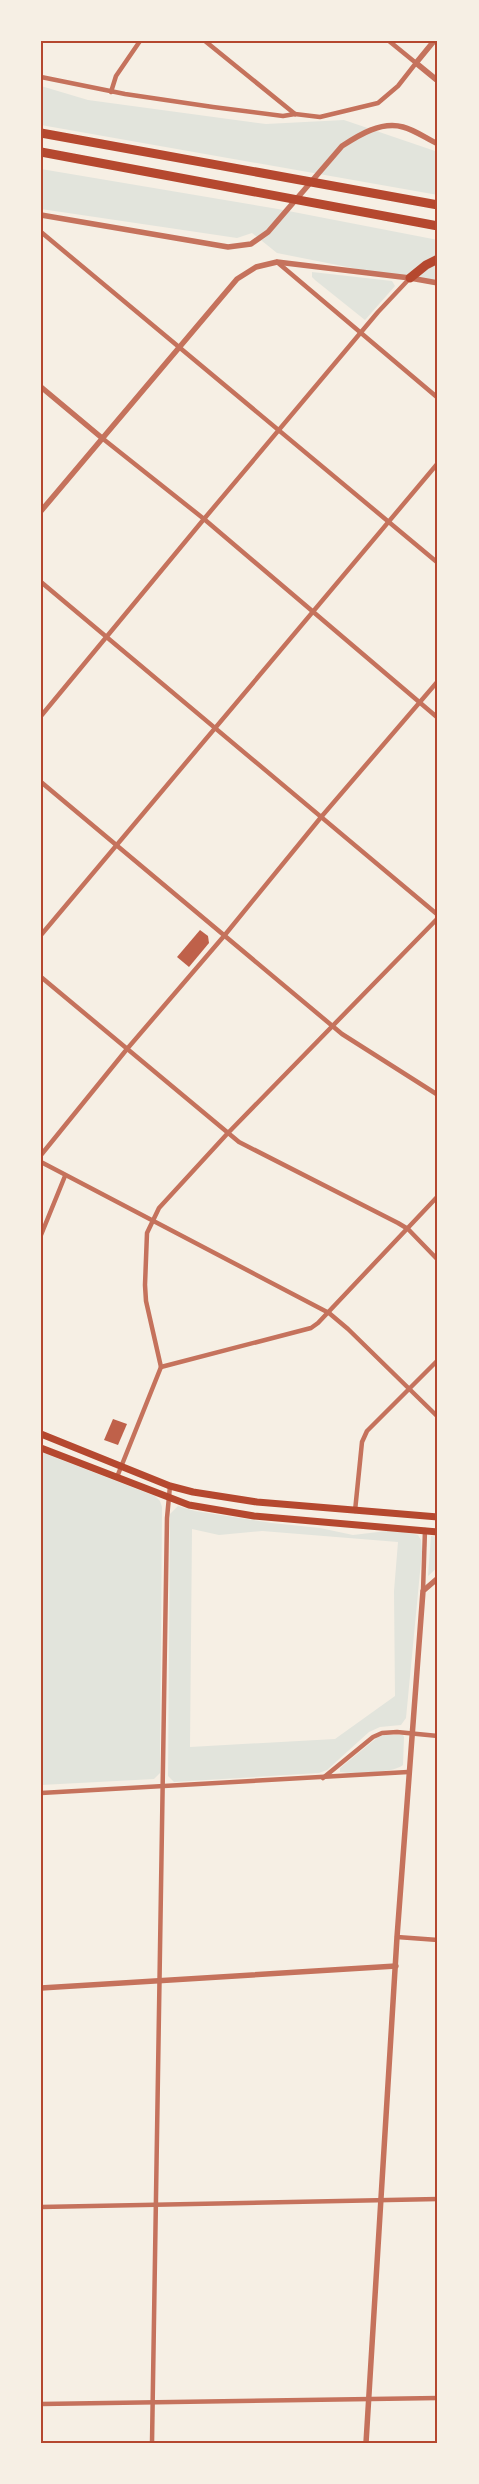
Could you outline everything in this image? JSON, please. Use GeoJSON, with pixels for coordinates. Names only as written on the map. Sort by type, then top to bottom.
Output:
{"type":"FeatureCollection","features":[{"type":"Feature","properties":{"kind":"highway"},"geometry":{"type":"LineString","coordinates":[[41,132],[438,205]]}},
{"type":"Feature","properties":{"kind":"highway"},"geometry":{"type":"LineString","coordinates":[[41,152],[438,226]]}},
{"type":"Feature","properties":{"kind":"highway"},"geometry":{"type":"LineString","coordinates":[[410,278],[426,264],[438,258]]}},
{"type":"Feature","properties":{"kind":"main road"},"geometry":{"type":"LineString","coordinates":[[41,1434],[170,1486],[227,1499],[438,1517]]}},
{"type":"Feature","properties":{"kind":"main road"},"geometry":{"type":"LineString","coordinates":[[41,1448],[189,1505],[254,1516],[438,1532]]}},
{"type":"Feature","properties":{"kind":"street"},"geometry":{"type":"LineString","coordinates":[[110,92],[116,76],[140,41]]}},
{"type":"Feature","properties":{"kind":"street"},"geometry":{"type":"LineString","coordinates":[[205,41],[295,114]]}},
{"type":"Feature","properties":{"kind":"street"},"geometry":{"type":"LineString","coordinates":[[389,41],[438,81]]}},
{"type":"Feature","properties":{"kind":"street"},"geometry":{"type":"LineString","coordinates":[[42,77],[110,92],[283,116],[295,114],[320,117],[378,103],[398,86],[434,41]]}},
{"type":"Feature","properties":{"kind":"street"},"geometry":{"type":"LineString","coordinates":[[41,215],[228,248],[251,244],[268,232],[342,146],[379,127],[402,126],[438,144]]}},
{"type":"Feature","properties":{"kind":"street"},"geometry":{"type":"LineString","coordinates":[[41,232],[438,563]]}},
{"type":"Feature","properties":{"kind":"street"},"geometry":{"type":"LineString","coordinates":[[41,511],[237,279],[256,267],[269,262],[277,262],[438,283]]}},
{"type":"Feature","properties":{"kind":"street"},"geometry":{"type":"LineString","coordinates":[[277,262],[438,398]]}},
{"type":"Feature","properties":{"kind":"street"},"geometry":{"type":"LineString","coordinates":[[41,716],[204,519],[360,334],[410,278]]}},
{"type":"Feature","properties":{"kind":"street"},"geometry":{"type":"LineString","coordinates":[[41,387],[204,519],[438,718]]}},
{"type":"Feature","properties":{"kind":"street"},"geometry":{"type":"LineString","coordinates":[[41,935],[387,521],[438,463]]}},
{"type":"Feature","properties":{"kind":"street"},"geometry":{"type":"LineString","coordinates":[[41,582],[322,816],[438,916],[227,1134],[159,1208],[151,1220],[145,1247],[146,1302],[160,1367],[117,1477]]}},
{"type":"Feature","properties":{"kind":"street"},"geometry":{"type":"LineString","coordinates":[[41,1155],[322,816],[438,681]]}},
{"type":"Feature","properties":{"kind":"street"},"geometry":{"type":"LineString","coordinates":[[41,782],[332,1026],[438,1095]]}},
{"type":"Feature","properties":{"kind":"street"},"geometry":{"type":"LineString","coordinates":[[41,977],[238,1142],[408,1229],[438,1260]]}},
{"type":"Feature","properties":{"kind":"street"},"geometry":{"type":"LineString","coordinates":[[41,1162],[329,1313],[438,1417]]}},
{"type":"Feature","properties":{"kind":"street"},"geometry":{"type":"LineString","coordinates":[[41,1235],[65,1176]]}},
{"type":"Feature","properties":{"kind":"street"},"geometry":{"type":"LineString","coordinates":[[160,1367],[311,1328],[329,1313],[438,1196]]}},
{"type":"Feature","properties":{"kind":"street"},"geometry":{"type":"LineString","coordinates":[[355,1511],[362,1442],[367,1431],[438,1360]]}},
{"type":"Feature","properties":{"kind":"street"},"geometry":{"type":"LineString","coordinates":[[152,2443],[168,1498],[170,1486]]}},
{"type":"Feature","properties":{"kind":"street"},"geometry":{"type":"LineString","coordinates":[[366,2443],[408,1772],[423,1590],[425,1530]]}},
{"type":"Feature","properties":{"kind":"street"},"geometry":{"type":"LineString","coordinates":[[423,1590],[438,1578]]}},
{"type":"Feature","properties":{"kind":"street"},"geometry":{"type":"LineString","coordinates":[[323,1778],[373,1737],[382,1733],[438,1736]]}},
{"type":"Feature","properties":{"kind":"street"},"geometry":{"type":"LineString","coordinates":[[41,1793],[408,1772]]}},
{"type":"Feature","properties":{"kind":"street"},"geometry":{"type":"LineString","coordinates":[[397,1937],[438,1940]]}},
{"type":"Feature","properties":{"kind":"street"},"geometry":{"type":"LineString","coordinates":[[41,1988],[396,1966]]}},
{"type":"Feature","properties":{"kind":"street"},"geometry":{"type":"LineString","coordinates":[[41,2207],[438,2200]]}},
{"type":"Feature","properties":{"kind":"street"},"geometry":{"type":"LineString","coordinates":[[41,2404],[438,2398]]}},
{"type":"Feature","properties":{"kind":"shaded area"},"geometry":{"type":"Polygon","coordinates":[[[41,86],[88,100],[266,124],[344,120],[438,152],[438,195],[41,125],[41,86]]]}},
{"type":"Feature","properties":{"kind":"shaded area"},"geometry":{"type":"Polygon","coordinates":[[[41,169],[278,209],[438,240],[438,285],[277,253],[252,233],[237,238],[41,209],[41,169]]]}},
{"type":"Feature","properties":{"kind":"shaded area"},"geometry":{"type":"Polygon","coordinates":[[[312,272],[392,281],[395,286],[365,320],[315,280],[312,277],[312,272]]]}},
{"type":"Feature","properties":{"kind":"shaded area"},"geometry":{"type":"Polygon","coordinates":[[[41,1452],[155,1496],[160,1501],[162,1507],[160,1773],[154,1779],[41,1785],[41,1452]]]}},
{"type":"Feature","properties":{"kind":"shaded area"},"geometry":{"type":"Polygon","coordinates":[[[178,1506],[195,1511],[272,1523],[320,1528],[353,1535],[395,1530],[418,1535],[421,1540],[422,1551],[406,1718],[401,1725],[380,1727],[369,1732],[327,1770],[319,1773],[174,1782],[168,1776],[170,1514],[178,1506]],[[192,1529],[190,1747],[335,1739],[395,1696],[394,1591],[398,1542],[262,1531],[219,1535],[192,1529]]]}},
{"type":"Feature","properties":{"kind":"shaded area"},"geometry":{"type":"Polygon","coordinates":[[[431,1536],[438,1537],[438,1567],[428,1576],[431,1536]]]}},
{"type":"Feature","properties":{"kind":"shaded area"},"geometry":{"type":"Polygon","coordinates":[[[403,1735],[403,1765],[391,1770],[382,1771],[363,1773],[340,1772],[340,1768],[378,1737],[403,1735]]]}},
{"type":"Feature","properties":{"kind":"building"},"geometry":{"type":"Polygon","coordinates":[[[200,930],[208,936],[209,943],[189,967],[177,957],[200,930]]]}},
{"type":"Feature","properties":{"kind":"building"},"geometry":{"type":"Polygon","coordinates":[[[113,1419],[127,1424],[118,1445],[104,1440],[113,1419]]]}}]}
